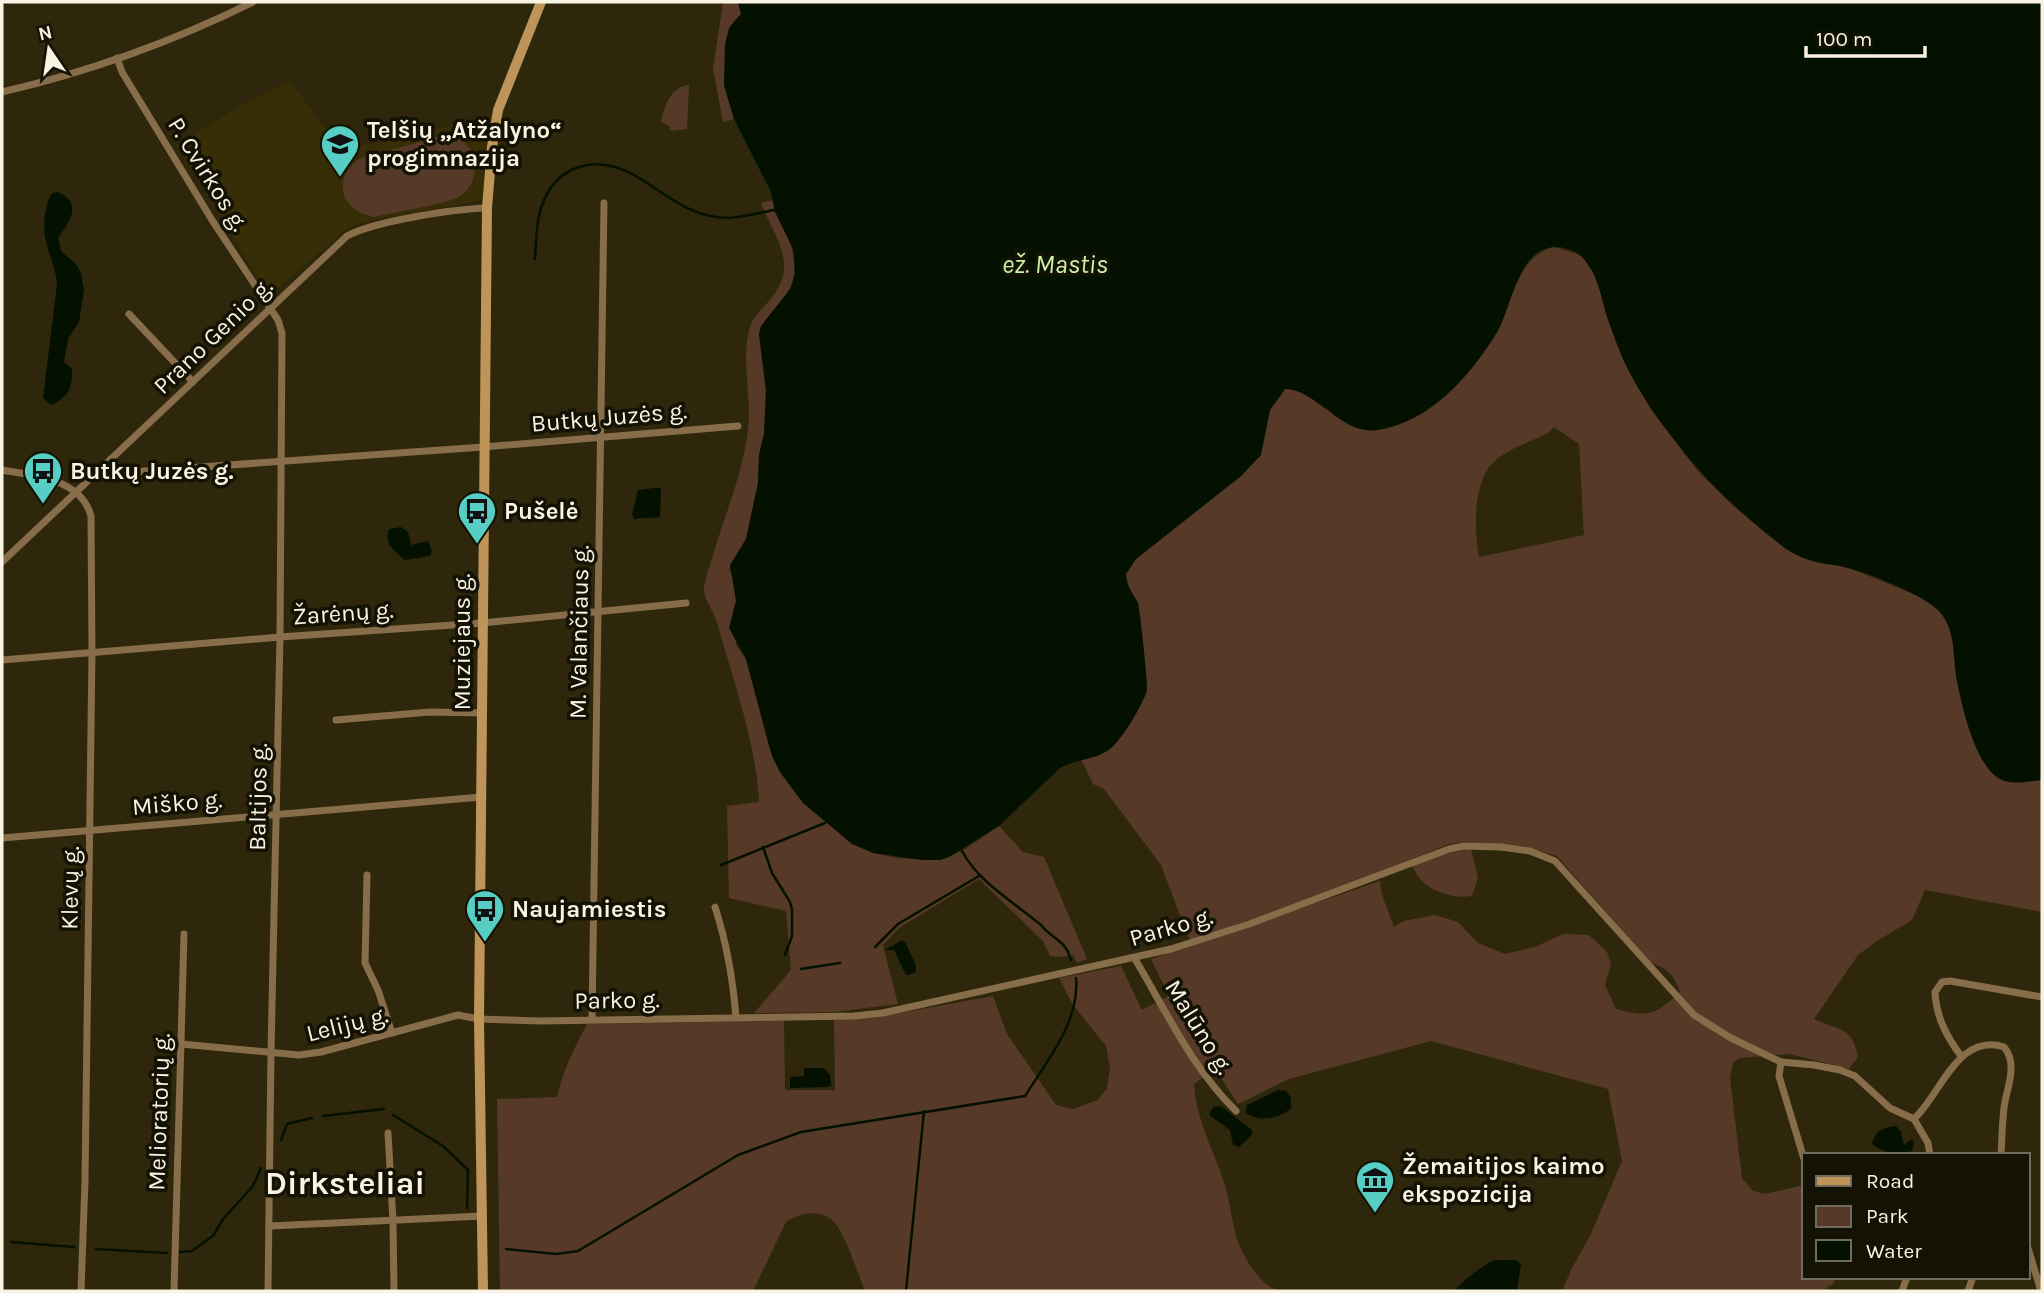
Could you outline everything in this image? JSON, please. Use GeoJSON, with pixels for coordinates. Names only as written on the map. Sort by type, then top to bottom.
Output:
{"type":"FeatureCollection","features":[{"type":"Feature","properties":{"kind":"main road","name":"Muziejaus g."},"geometry":{"type":"LineString","coordinates":[[483,1291],[480,1019],[487,208],[498,110],[541,2]]}},
{"type":"Feature","properties":{"kind":"street"},"geometry":{"type":"LineString","coordinates":[[2,92],[68,75],[117,58],[253,2]]}},
{"type":"Feature","properties":{"kind":"street","name":"P. Cvirkos g."},"geometry":{"type":"LineString","coordinates":[[117,58],[122,72],[198,197],[270,308]]}},
{"type":"Feature","properties":{"kind":"street","name":"M. Valančiaus g."},"geometry":{"type":"LineString","coordinates":[[592,1019],[604,203]]}},
{"type":"Feature","properties":{"kind":"street","name":"Prano Genio g."},"geometry":{"type":"LineString","coordinates":[[2,562],[331,249],[353,233],[383,224],[487,208]]}},
{"type":"Feature","properties":{"kind":"street","name":"Baltijos g."},"geometry":{"type":"LineString","coordinates":[[268,1291],[280,637],[282,333],[270,308]]}},
{"type":"Feature","properties":{"kind":"street"},"geometry":{"type":"LineString","coordinates":[[129,314],[193,382]]}},
{"type":"Feature","properties":{"kind":"street","name":"Butkų Juzės g."},"geometry":{"type":"LineString","coordinates":[[111,459],[119,469],[131,472],[738,426]]}},
{"type":"Feature","properties":{"kind":"street"},"geometry":{"type":"LineString","coordinates":[[2,470],[56,482],[75,491]]}},
{"type":"Feature","properties":{"kind":"street","name":"Klevų g."},"geometry":{"type":"LineString","coordinates":[[75,491],[86,501],[90,516],[92,653],[81,1291]]}},
{"type":"Feature","properties":{"kind":"street","name":"Žarėnų g."},"geometry":{"type":"LineString","coordinates":[[2,660],[482,623],[686,603]]}},
{"type":"Feature","properties":{"kind":"street"},"geometry":{"type":"LineString","coordinates":[[336,720],[430,712],[483,713]]}},
{"type":"Feature","properties":{"kind":"street","name":"Miško g."},"geometry":{"type":"LineString","coordinates":[[2,838],[481,797]]}},
{"type":"Feature","properties":{"kind":"street","name":"Parko g."},"geometry":{"type":"LineString","coordinates":[[480,1019],[736,1018],[883,1013],[1101,964],[1135,959],[1249,924],[1449,849],[1489,846],[1530,850],[1555,861],[1694,1015],[1731,1038],[1782,1062],[1814,1065],[1855,1076],[1890,1108],[1914,1119]]}},
{"type":"Feature","properties":{"kind":"street"},"geometry":{"type":"LineString","coordinates":[[367,874],[365,963],[378,990],[392,1033]]}},
{"type":"Feature","properties":{"kind":"street"},"geometry":{"type":"LineString","coordinates":[[715,907],[732,974],[736,1018]]}},
{"type":"Feature","properties":{"kind":"street","name":"Melioratorių g."},"geometry":{"type":"LineString","coordinates":[[174,1291],[184,934]]}},
{"type":"Feature","properties":{"kind":"street","name":"Malūno g."},"geometry":{"type":"LineString","coordinates":[[1135,959],[1199,1067],[1217,1092],[1236,1111]]}},
{"type":"Feature","properties":{"kind":"street"},"geometry":{"type":"LineString","coordinates":[[1961,1056],[1948,1037],[1940,1016],[1935,992],[1942,982],[1950,981],[2042,997]]}},
{"type":"Feature","properties":{"kind":"street","name":"Lelijų g."},"geometry":{"type":"LineString","coordinates":[[181,1044],[299,1055],[321,1052],[458,1015],[480,1019]]}},
{"type":"Feature","properties":{"kind":"street"},"geometry":{"type":"LineString","coordinates":[[1930,1153],[1928,1143],[1914,1119],[1924,1110],[1961,1056],[1970,1050],[1988,1045],[2004,1047],[2010,1055],[2011,1073],[2004,1108],[2001,1153]]}},
{"type":"Feature","properties":{"kind":"street"},"geometry":{"type":"LineString","coordinates":[[1782,1062],[1779,1076],[1802,1153]]}},
{"type":"Feature","properties":{"kind":"street"},"geometry":{"type":"LineString","coordinates":[[388,1133],[394,1291]]}},
{"type":"Feature","properties":{"kind":"street"},"geometry":{"type":"LineString","coordinates":[[270,1226],[482,1216]]}},
{"type":"Feature","properties":{"kind":"street"},"geometry":{"type":"LineString","coordinates":[[2030,1255],[2041,1291]]}},
{"type":"Feature","properties":{"kind":"shaded area","name":"Telšių „Atžalyno“ progimnazija"},"geometry":{"type":"Polygon","coordinates":[[[290,81],[335,142],[352,148],[492,116],[483,200],[357,223],[344,231],[269,296],[176,145],[250,100],[290,81]]]}},
{"type":"Feature","properties":{"kind":"green space"},"geometry":{"type":"Polygon","coordinates":[[[723,2],[738,2],[741,14],[733,22],[724,85],[734,119],[723,122],[713,69],[723,2]]]}},
{"type":"Feature","properties":{"kind":"green space"},"geometry":{"type":"Polygon","coordinates":[[[689,85],[687,129],[671,131],[669,126],[661,121],[667,104],[677,89],[689,85]]]}},
{"type":"Feature","properties":{"kind":"green space"},"geometry":{"type":"Polygon","coordinates":[[[476,126],[476,131],[457,136],[470,150],[475,168],[471,184],[460,196],[374,217],[363,214],[347,202],[343,185],[345,176],[359,159],[476,126]]]}},
{"type":"Feature","properties":{"kind":"green space"},"geometry":{"type":"Polygon","coordinates":[[[773,200],[792,249],[794,273],[784,298],[766,319],[759,334],[766,391],[758,483],[746,539],[729,569],[734,579],[736,645],[746,659],[769,747],[780,772],[804,804],[873,853],[897,858],[940,860],[962,851],[999,826],[1023,852],[1044,857],[1087,959],[1077,963],[1073,955],[1050,956],[1043,941],[979,879],[899,928],[883,945],[898,1004],[834,1012],[754,1013],[791,970],[786,911],[729,898],[727,806],[759,802],[743,711],[717,622],[704,588],[746,446],[749,418],[746,355],[750,326],[779,287],[783,275],[782,252],[761,203],[773,200]]]}},
{"type":"Feature","properties":{"kind":"green space"},"geometry":{"type":"Polygon","coordinates":[[[1554,247],[1581,255],[1597,278],[1609,321],[1627,368],[1651,410],[1697,470],[1732,505],[1787,550],[1809,560],[1847,567],[1918,596],[1947,619],[1952,632],[1957,680],[1968,725],[2012,781],[2042,780],[2042,912],[1925,890],[1912,920],[1858,955],[1814,1019],[1843,1030],[1852,1039],[1858,1057],[1849,1069],[1790,1054],[1740,1058],[1733,1062],[1730,1078],[1742,1178],[1753,1191],[1765,1194],[1802,1185],[1802,1279],[1835,1279],[1834,1283],[1822,1291],[1562,1291],[1590,1236],[1622,1161],[1608,1089],[1431,1041],[1289,1079],[1238,1104],[1215,1069],[1194,1084],[1199,1112],[1227,1193],[1239,1244],[1257,1274],[1266,1284],[1278,1291],[865,1291],[836,1224],[825,1216],[812,1213],[786,1222],[753,1291],[500,1291],[497,1099],[557,1097],[569,1060],[587,1024],[784,1021],[785,1090],[835,1090],[834,1020],[884,1016],[993,996],[1007,1034],[1056,1105],[1073,1109],[1098,1100],[1107,1088],[1110,1068],[1106,1046],[1073,1005],[1059,978],[1121,966],[1142,1010],[1169,996],[1151,959],[1380,881],[1382,895],[1394,927],[1404,921],[1435,915],[1458,922],[1478,943],[1505,954],[1535,947],[1563,934],[1589,935],[1607,952],[1611,964],[1605,985],[1616,1009],[1636,1013],[1651,1012],[1665,1005],[1680,992],[1670,973],[1651,963],[1557,856],[1528,847],[1464,842],[1449,844],[1365,878],[1190,941],[1161,865],[1104,789],[1093,784],[1081,759],[1109,750],[1130,724],[1147,689],[1138,605],[1128,589],[1125,574],[1136,559],[1241,476],[1260,455],[1270,410],[1285,389],[1299,390],[1324,408],[1516,285],[1530,261],[1554,247]],[[1554,427],[1548,433],[1504,454],[1490,467],[1483,478],[1477,504],[1479,557],[1584,535],[1579,444],[1554,427]]]}},
{"type":"Feature","properties":{"kind":"green space"},"geometry":{"type":"Polygon","coordinates":[[[1471,849],[1478,878],[1472,896],[1452,896],[1433,889],[1421,879],[1412,866],[1438,855],[1471,849]]]}},
{"type":"Feature","properties":{"kind":"water","name":"ež. Mastis"},"geometry":{"type":"Polygon","coordinates":[[[738,2],[2042,2],[2042,780],[2002,780],[1985,764],[1962,706],[1951,635],[1938,610],[1920,597],[1880,579],[1796,554],[1749,519],[1705,477],[1663,425],[1633,379],[1617,345],[1598,285],[1587,263],[1579,254],[1555,247],[1542,250],[1524,268],[1502,323],[1474,366],[1447,395],[1415,418],[1378,430],[1365,430],[1341,420],[1309,397],[1285,389],[1270,410],[1261,455],[1241,476],[1136,559],[1126,574],[1139,608],[1147,690],[1132,721],[1110,749],[1060,768],[999,826],[949,857],[923,860],[873,853],[852,844],[803,803],[780,772],[772,756],[746,659],[729,628],[736,601],[730,565],[746,539],[758,483],[759,455],[764,434],[766,391],[759,334],[761,326],[791,288],[795,273],[793,249],[775,212],[771,192],[734,119],[724,85],[725,44],[729,28],[741,14],[738,2]]]}},
{"type":"Feature","properties":{"kind":"water"},"geometry":{"type":"Polygon","coordinates":[[[58,192],[71,202],[72,208],[70,220],[58,238],[61,251],[76,264],[81,273],[84,290],[79,322],[68,339],[64,362],[72,369],[70,387],[62,399],[51,405],[43,398],[57,284],[44,223],[50,197],[52,193],[58,192]]]}},
{"type":"Feature","properties":{"kind":"water"},"geometry":{"type":"Polygon","coordinates":[[[661,488],[660,517],[634,519],[632,514],[638,490],[661,488]]]}},
{"type":"Feature","properties":{"kind":"water"},"geometry":{"type":"Polygon","coordinates":[[[401,527],[408,532],[411,545],[428,541],[432,552],[430,556],[405,560],[394,550],[388,539],[389,529],[401,527]]]}},
{"type":"Feature","properties":{"kind":"water"},"geometry":{"type":"Polygon","coordinates":[[[902,940],[916,965],[916,972],[909,975],[906,975],[894,950],[885,950],[902,940]]]}},
{"type":"Feature","properties":{"kind":"water"},"geometry":{"type":"Polygon","coordinates":[[[804,1068],[824,1068],[830,1075],[831,1085],[790,1088],[790,1077],[804,1076],[804,1068]]]}},
{"type":"Feature","properties":{"kind":"water"},"geometry":{"type":"Polygon","coordinates":[[[1278,1090],[1286,1091],[1291,1098],[1291,1108],[1286,1112],[1275,1117],[1256,1118],[1245,1112],[1247,1105],[1278,1090]]]}},
{"type":"Feature","properties":{"kind":"water"},"geometry":{"type":"Polygon","coordinates":[[[1221,1106],[1252,1130],[1252,1135],[1239,1147],[1233,1145],[1230,1130],[1209,1115],[1213,1107],[1221,1106]]]}},
{"type":"Feature","properties":{"kind":"water"},"geometry":{"type":"Polygon","coordinates":[[[1896,1126],[1901,1132],[1904,1145],[1910,1140],[1914,1141],[1912,1151],[1891,1152],[1872,1144],[1880,1131],[1896,1126]]]}},
{"type":"Feature","properties":{"kind":"water"},"geometry":{"type":"Polygon","coordinates":[[[1516,1260],[1521,1264],[1517,1291],[1455,1291],[1472,1274],[1492,1261],[1516,1260]]]}},
{"type":"Feature","properties":{"kind":"waterway"},"geometry":{"type":"LineString","coordinates":[[535,259],[538,221],[545,199],[563,175],[588,165],[618,168],[680,204],[710,216],[734,217],[774,210]]}},
{"type":"Feature","properties":{"kind":"waterway"},"geometry":{"type":"LineString","coordinates":[[721,865],[825,823]]}},
{"type":"Feature","properties":{"kind":"waterway"},"geometry":{"type":"LineString","coordinates":[[763,847],[772,873],[792,909],[792,936],[785,955]]}},
{"type":"Feature","properties":{"kind":"waterway"},"geometry":{"type":"LineString","coordinates":[[962,851],[987,882],[1062,944],[1071,960]]}},
{"type":"Feature","properties":{"kind":"waterway"},"geometry":{"type":"LineString","coordinates":[[875,947],[898,924],[979,876]]}},
{"type":"Feature","properties":{"kind":"waterway"},"geometry":{"type":"LineString","coordinates":[[801,969],[840,963]]}},
{"type":"Feature","properties":{"kind":"waterway"},"geometry":{"type":"LineString","coordinates":[[506,1249],[556,1254],[578,1251],[738,1155],[801,1132],[1025,1096],[1052,1055],[1067,1025],[1073,1010],[1076,978]]}},
{"type":"Feature","properties":{"kind":"waterway"},"geometry":{"type":"LineString","coordinates":[[323,1116],[384,1109]]}},
{"type":"Feature","properties":{"kind":"waterway"},"geometry":{"type":"LineString","coordinates":[[906,1291],[924,1111]]}},
{"type":"Feature","properties":{"kind":"waterway"},"geometry":{"type":"LineString","coordinates":[[393,1115],[443,1146],[468,1170],[467,1208]]}},
{"type":"Feature","properties":{"kind":"waterway"},"geometry":{"type":"LineString","coordinates":[[281,1140],[287,1124],[312,1118]]}},
{"type":"Feature","properties":{"kind":"waterway"},"geometry":{"type":"LineString","coordinates":[[180,1252],[192,1251],[213,1236],[223,1219],[253,1186],[261,1168]]}},
{"type":"Feature","properties":{"kind":"waterway"},"geometry":{"type":"LineString","coordinates":[[11,1242],[74,1247]]}},
{"type":"Feature","properties":{"kind":"waterway"},"geometry":{"type":"LineString","coordinates":[[96,1249],[167,1253]]}},
{"type":"Feature","properties":{"kind":"place","name":"Telšių „Atžalyno“ progimnazija"},"geometry":{"type":"Point","coordinates":[340,178]}},
{"type":"Feature","properties":{"kind":"place","name":"Butkų Juzės g."},"geometry":{"type":"Point","coordinates":[43,505]}},
{"type":"Feature","properties":{"kind":"place","name":"Pušelė"},"geometry":{"type":"Point","coordinates":[477,545]}},
{"type":"Feature","properties":{"kind":"place","name":"Naujamiestis"},"geometry":{"type":"Point","coordinates":[485,943]}},
{"type":"Feature","properties":{"kind":"place","name":"Žemaitijos kaimo ekspozicija"},"geometry":{"type":"Point","coordinates":[1375,1214]}},
{"type":"Feature","properties":{"kind":"district","name":"Dirksteliai"},"geometry":{"type":"Point","coordinates":[345,1183]}}]}
